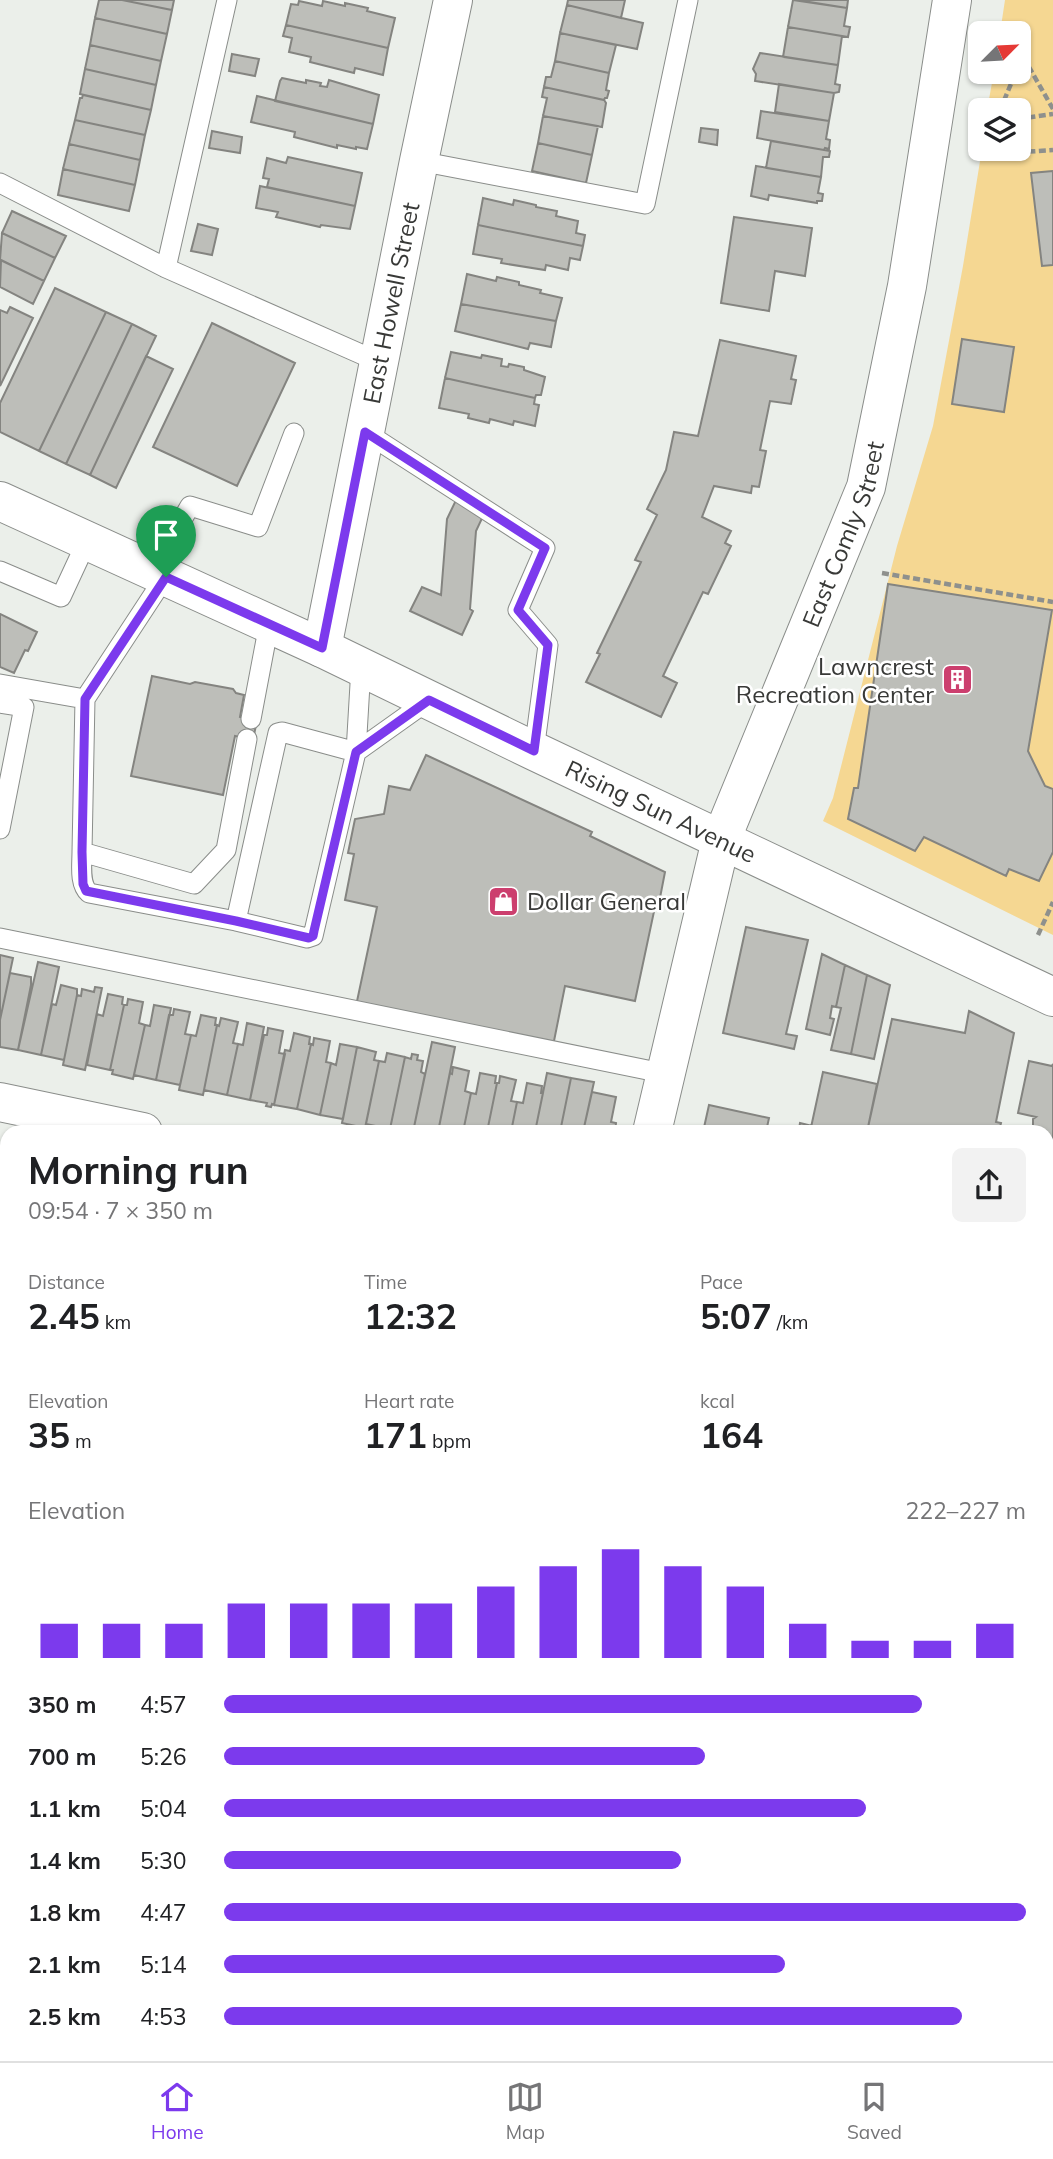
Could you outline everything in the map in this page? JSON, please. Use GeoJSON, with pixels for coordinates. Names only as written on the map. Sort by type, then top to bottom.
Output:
{"type":"FeatureCollection","features":[{"type":"Feature","properties":{"kind":"street","name":"East Comly Street"},"geometry":{"type":"LineString","coordinates":[[654,1125],[721,840],[866,486],[907,286],[951,0]]}},
{"type":"Feature","properties":{"kind":"street","name":"East Howell Street"},"geometry":{"type":"LineString","coordinates":[[322,648],[419,161],[447,1]]}},
{"type":"Feature","properties":{"kind":"street","name":"Rising Sun Avenue"},"geometry":{"type":"LineString","coordinates":[[0,501],[322,648],[1053,997]]}},
{"type":"Feature","properties":{"kind":"street"},"geometry":{"type":"LineString","coordinates":[[0,1102],[110,1125]]}},
{"type":"Feature","properties":{"kind":"lane"},"geometry":{"type":"LineString","coordinates":[[166,268],[227,0]]}},
{"type":"Feature","properties":{"kind":"lane"},"geometry":{"type":"LineString","coordinates":[[419,161],[645,204],[688,0]]}},
{"type":"Feature","properties":{"kind":"lane"},"geometry":{"type":"LineString","coordinates":[[0,183],[166,268],[379,362]]}},
{"type":"Feature","properties":{"kind":"lane"},"geometry":{"type":"LineString","coordinates":[[365,432],[545,548],[518,610],[548,645],[534,751]]}},
{"type":"Feature","properties":{"kind":"lane"},"geometry":{"type":"LineString","coordinates":[[294,433],[258,527],[190,506],[159,574],[85,699],[82,852],[83,884],[89,893],[236,921],[307,938],[313,936],[356,752],[361,667]]}},
{"type":"Feature","properties":{"kind":"lane"},"geometry":{"type":"LineString","coordinates":[[0,571],[61,597],[87,541]]}},
{"type":"Feature","properties":{"kind":"lane"},"geometry":{"type":"LineString","coordinates":[[251,719],[269,624]]}},
{"type":"Feature","properties":{"kind":"lane"},"geometry":{"type":"LineString","coordinates":[[0,684],[85,699]]}},
{"type":"Feature","properties":{"kind":"lane"},"geometry":{"type":"LineString","coordinates":[[356,752],[429,700]]}},
{"type":"Feature","properties":{"kind":"lane"},"geometry":{"type":"LineString","coordinates":[[0,703],[24,707],[0,830]]}},
{"type":"Feature","properties":{"kind":"lane"},"geometry":{"type":"LineString","coordinates":[[236,921],[278,733],[356,752]]}},
{"type":"Feature","properties":{"kind":"lane"},"geometry":{"type":"LineString","coordinates":[[82,852],[194,884],[226,850],[247,739]]}},
{"type":"Feature","properties":{"kind":"lane"},"geometry":{"type":"LineString","coordinates":[[0,938],[667,1074]]}},
{"type":"Feature","properties":{"kind":"path"},"geometry":{"type":"LineString","coordinates":[[1031,71],[1053,111],[1031,116]]}},
{"type":"Feature","properties":{"kind":"path"},"geometry":{"type":"LineString","coordinates":[[1031,151],[1053,150]]}},
{"type":"Feature","properties":{"kind":"path"},"geometry":{"type":"LineString","coordinates":[[882,573],[1053,602]]}},
{"type":"Feature","properties":{"kind":"path"},"geometry":{"type":"LineString","coordinates":[[1038,935],[1053,902]]}},
{"type":"Feature","properties":{"kind":"shaded area"},"geometry":{"type":"Polygon","coordinates":[[[1005,0],[1053,0],[1053,935],[823,821],[833,798],[897,546],[933,426],[980,161],[1031,161],[1031,98],[989,98],[992,84],[1031,84],[1031,21],[1002,21],[1005,0]]]}},
{"type":"Feature","properties":{"kind":"building"},"geometry":{"type":"Polygon","coordinates":[[[99,0],[122,0],[172,10],[167,34],[95,18],[99,0]]]}},
{"type":"Feature","properties":{"kind":"building"},"geometry":{"type":"Polygon","coordinates":[[[122,0],[174,0],[172,10],[122,0]]]}},
{"type":"Feature","properties":{"kind":"building"},"geometry":{"type":"Polygon","coordinates":[[[568,0],[625,0],[621,18],[567,5],[568,0]]]}},
{"type":"Feature","properties":{"kind":"building"},"geometry":{"type":"Polygon","coordinates":[[[793,0],[847,8],[844,26],[850,27],[848,37],[788,27],[793,0]]]}},
{"type":"Feature","properties":{"kind":"building"},"geometry":{"type":"Polygon","coordinates":[[[797,0],[848,0],[847,8],[797,0]]]}},
{"type":"Feature","properties":{"kind":"building"},"geometry":{"type":"Polygon","coordinates":[[[299,1],[322,6],[323,1],[345,6],[345,3],[395,18],[388,48],[286,25],[291,4],[298,5],[299,1]]]}},
{"type":"Feature","properties":{"kind":"building"},"geometry":{"type":"Polygon","coordinates":[[[567,5],[643,23],[637,49],[560,33],[567,5]]]}},
{"type":"Feature","properties":{"kind":"building"},"geometry":{"type":"Polygon","coordinates":[[[95,18],[167,34],[161,61],[90,45],[95,18]]]}},
{"type":"Feature","properties":{"kind":"building"},"geometry":{"type":"Polygon","coordinates":[[[286,25],[388,48],[383,75],[355,68],[354,73],[310,62],[311,57],[289,52],[292,38],[283,36],[286,25]]]}},
{"type":"Feature","properties":{"kind":"building"},"geometry":{"type":"Polygon","coordinates":[[[788,27],[842,36],[838,65],[783,57],[788,27]]]}},
{"type":"Feature","properties":{"kind":"building"},"geometry":{"type":"Polygon","coordinates":[[[560,33],[616,45],[609,73],[555,61],[560,33]]]}},
{"type":"Feature","properties":{"kind":"building"},"geometry":{"type":"Polygon","coordinates":[[[90,45],[161,61],[156,85],[85,69],[90,45]]]}},
{"type":"Feature","properties":{"kind":"building"},"geometry":{"type":"Polygon","coordinates":[[[760,53],[838,65],[835,84],[840,85],[839,92],[755,81],[756,74],[753,69],[760,53]]]}},
{"type":"Feature","properties":{"kind":"building"},"geometry":{"type":"Polygon","coordinates":[[[232,54],[259,59],[255,76],[229,71],[232,54]]]}},
{"type":"Feature","properties":{"kind":"building"},"geometry":{"type":"Polygon","coordinates":[[[555,61],[609,73],[607,98],[604,100],[544,87],[546,77],[551,77],[555,61]]]}},
{"type":"Feature","properties":{"kind":"building"},"geometry":{"type":"Polygon","coordinates":[[[85,69],[156,85],[151,110],[80,94],[85,69]]]}},
{"type":"Feature","properties":{"kind":"building"},"geometry":{"type":"Polygon","coordinates":[[[282,78],[321,83],[320,86],[327,87],[329,80],[379,95],[373,124],[275,101],[282,78]]]}},
{"type":"Feature","properties":{"kind":"building"},"geometry":{"type":"Polygon","coordinates":[[[779,84],[834,93],[829,121],[775,112],[779,84]]]}},
{"type":"Feature","properties":{"kind":"building"},"geometry":{"type":"Polygon","coordinates":[[[544,87],[604,100],[606,103],[602,127],[543,116],[547,98],[542,97],[544,87]]]}},
{"type":"Feature","properties":{"kind":"building"},"geometry":{"type":"Polygon","coordinates":[[[83,95],[151,110],[145,135],[75,120],[83,95]]]}},
{"type":"Feature","properties":{"kind":"building"},"geometry":{"type":"Polygon","coordinates":[[[257,96],[373,124],[367,149],[337,145],[337,148],[294,137],[295,132],[251,122],[257,96]]]}},
{"type":"Feature","properties":{"kind":"building"},"geometry":{"type":"Polygon","coordinates":[[[761,111],[829,121],[826,139],[830,140],[829,149],[757,138],[761,111]]]}},
{"type":"Feature","properties":{"kind":"building"},"geometry":{"type":"Polygon","coordinates":[[[543,116],[598,126],[592,155],[538,143],[543,116]]]}},
{"type":"Feature","properties":{"kind":"building"},"geometry":{"type":"Polygon","coordinates":[[[75,120],[145,135],[140,160],[69,144],[75,120]]]}},
{"type":"Feature","properties":{"kind":"building"},"geometry":{"type":"Polygon","coordinates":[[[701,128],[718,130],[717,145],[699,142],[701,128]]]}},
{"type":"Feature","properties":{"kind":"building"},"geometry":{"type":"Polygon","coordinates":[[[212,131],[242,137],[240,153],[209,148],[212,131]]]}},
{"type":"Feature","properties":{"kind":"building"},"geometry":{"type":"Polygon","coordinates":[[[771,141],[830,151],[829,157],[823,157],[821,177],[766,168],[771,141]]]}},
{"type":"Feature","properties":{"kind":"building"},"geometry":{"type":"Polygon","coordinates":[[[538,143],[592,155],[586,183],[532,171],[538,143]]]}},
{"type":"Feature","properties":{"kind":"building"},"geometry":{"type":"Polygon","coordinates":[[[69,144],[140,160],[135,185],[63,169],[69,144]]]}},
{"type":"Feature","properties":{"kind":"building"},"geometry":{"type":"Polygon","coordinates":[[[288,157],[362,173],[355,206],[267,187],[269,179],[263,178],[267,158],[286,163],[288,157]]]}},
{"type":"Feature","properties":{"kind":"building"},"geometry":{"type":"Polygon","coordinates":[[[756,166],[821,177],[818,193],[823,194],[822,201],[817,203],[769,195],[768,200],[751,196],[756,166]]]}},
{"type":"Feature","properties":{"kind":"building"},"geometry":{"type":"Polygon","coordinates":[[[63,169],[135,185],[129,211],[58,195],[63,169]]]}},
{"type":"Feature","properties":{"kind":"building"},"geometry":{"type":"Polygon","coordinates":[[[1053,171],[1053,265],[1042,266],[1031,173],[1053,171]]]}},
{"type":"Feature","properties":{"kind":"building"},"geometry":{"type":"Polygon","coordinates":[[[260,186],[355,206],[350,229],[320,227],[276,217],[278,212],[256,208],[260,186]]]}},
{"type":"Feature","properties":{"kind":"building"},"geometry":{"type":"Polygon","coordinates":[[[483,198],[513,205],[514,200],[536,205],[557,211],[556,216],[578,221],[576,233],[585,235],[583,246],[478,225],[483,198]]]}},
{"type":"Feature","properties":{"kind":"building"},"geometry":{"type":"Polygon","coordinates":[[[12,211],[66,236],[55,258],[2,233],[12,211]]]}},
{"type":"Feature","properties":{"kind":"building"},"geometry":{"type":"Polygon","coordinates":[[[734,217],[812,228],[805,276],[775,271],[769,311],[721,303],[734,217]]]}},
{"type":"Feature","properties":{"kind":"building"},"geometry":{"type":"Polygon","coordinates":[[[198,224],[218,229],[212,255],[191,251],[198,224]]]}},
{"type":"Feature","properties":{"kind":"building"},"geometry":{"type":"Polygon","coordinates":[[[478,225],[583,246],[580,260],[570,258],[568,270],[546,265],[545,270],[501,263],[502,259],[473,254],[478,225]]]}},
{"type":"Feature","properties":{"kind":"building"},"geometry":{"type":"Polygon","coordinates":[[[2,233],[55,258],[44,281],[0,260],[2,233]]]}},
{"type":"Feature","properties":{"kind":"building"},"geometry":{"type":"Polygon","coordinates":[[[1,260],[44,281],[33,304],[0,287],[1,260]]]}},
{"type":"Feature","properties":{"kind":"building"},"geometry":{"type":"Polygon","coordinates":[[[467,274],[496,281],[497,277],[519,282],[519,285],[541,290],[540,293],[562,298],[556,321],[461,304],[467,274]]]}},
{"type":"Feature","properties":{"kind":"building"},"geometry":{"type":"Polygon","coordinates":[[[55,288],[106,312],[39,451],[0,432],[0,403],[55,288]]]}},
{"type":"Feature","properties":{"kind":"building"},"geometry":{"type":"Polygon","coordinates":[[[461,304],[556,321],[551,347],[530,343],[528,349],[455,331],[461,304]]]}},
{"type":"Feature","properties":{"kind":"building"},"geometry":{"type":"Polygon","coordinates":[[[10,307],[33,318],[0,386],[0,310],[7,313],[10,307]]]}},
{"type":"Feature","properties":{"kind":"building"},"geometry":{"type":"Polygon","coordinates":[[[106,312],[132,324],[66,464],[39,451],[106,312]]]}},
{"type":"Feature","properties":{"kind":"building"},"geometry":{"type":"Polygon","coordinates":[[[212,323],[295,363],[237,486],[153,447],[212,323]]]}},
{"type":"Feature","properties":{"kind":"building"},"geometry":{"type":"Polygon","coordinates":[[[132,324],[156,336],[90,475],[66,464],[132,324]]]}},
{"type":"Feature","properties":{"kind":"building"},"geometry":{"type":"Polygon","coordinates":[[[962,339],[1014,347],[1004,412],[952,404],[962,339]]]}},
{"type":"Feature","properties":{"kind":"building"},"geometry":{"type":"Polygon","coordinates":[[[720,340],[796,356],[791,379],[796,380],[791,404],[770,401],[760,450],[766,451],[759,487],[752,486],[751,493],[714,486],[702,517],[731,531],[725,543],[731,546],[708,594],[703,592],[663,676],[677,683],[661,717],[586,682],[641,562],[635,560],[657,515],[647,509],[666,470],[674,432],[698,436],[720,340]]]}},
{"type":"Feature","properties":{"kind":"building"},"geometry":{"type":"Polygon","coordinates":[[[451,352],[502,359],[501,366],[508,367],[509,364],[524,367],[524,370],[545,377],[541,395],[536,395],[535,398],[445,378],[451,352]]]}},
{"type":"Feature","properties":{"kind":"building"},"geometry":{"type":"Polygon","coordinates":[[[146,356],[173,369],[116,488],[90,475],[146,356]]]}},
{"type":"Feature","properties":{"kind":"building"},"geometry":{"type":"Polygon","coordinates":[[[445,378],[535,398],[534,404],[539,405],[535,426],[514,421],[513,425],[490,419],[489,423],[468,418],[469,414],[439,408],[445,378]]]}},
{"type":"Feature","properties":{"kind":"building"},"geometry":{"type":"Polygon","coordinates":[[[457,498],[485,512],[476,531],[470,609],[473,611],[462,635],[410,611],[422,587],[441,595],[447,519],[457,498]]]}},
{"type":"Feature","properties":{"kind":"building","name":"Lawncrest Recreation Center"},"geometry":{"type":"Polygon","coordinates":[[[888,584],[1052,610],[1028,751],[1045,786],[1053,789],[1053,852],[1039,881],[1009,869],[1006,876],[924,837],[915,851],[848,819],[854,788],[858,788],[888,584]]]}},
{"type":"Feature","properties":{"kind":"building"},"geometry":{"type":"Polygon","coordinates":[[[0,614],[37,632],[14,673],[0,667],[0,614]]]}},
{"type":"Feature","properties":{"kind":"building"},"geometry":{"type":"Polygon","coordinates":[[[152,676],[233,689],[244,695],[240,717],[257,720],[253,740],[235,736],[223,795],[131,776],[152,676]]]}},
{"type":"Feature","properties":{"kind":"building","name":"Dollar General"},"geometry":{"type":"Polygon","coordinates":[[[426,755],[592,832],[590,836],[665,872],[635,1001],[565,986],[553,1046],[356,1006],[377,907],[345,900],[354,854],[348,853],[355,819],[384,814],[389,786],[410,790],[426,755]]]}},
{"type":"Feature","properties":{"kind":"building"},"geometry":{"type":"Polygon","coordinates":[[[746,927],[808,940],[786,1034],[797,1036],[794,1049],[723,1033],[746,927]]]}},
{"type":"Feature","properties":{"kind":"building"},"geometry":{"type":"Polygon","coordinates":[[[822,954],[845,965],[836,1007],[832,1006],[830,1018],[834,1019],[830,1035],[806,1029],[822,954]]]}},
{"type":"Feature","properties":{"kind":"building"},"geometry":{"type":"Polygon","coordinates":[[[0,955],[13,958],[0,1020],[0,955]]]}},
{"type":"Feature","properties":{"kind":"building"},"geometry":{"type":"Polygon","coordinates":[[[38,962],[59,967],[41,1055],[18,1050],[38,962]]]}},
{"type":"Feature","properties":{"kind":"building"},"geometry":{"type":"Polygon","coordinates":[[[845,965],[867,975],[851,1054],[831,1050],[841,1008],[836,1007],[845,965]]]}},
{"type":"Feature","properties":{"kind":"building"},"geometry":{"type":"Polygon","coordinates":[[[10,973],[31,977],[18,1050],[0,1047],[0,1020],[10,973]]]}},
{"type":"Feature","properties":{"kind":"building"},"geometry":{"type":"Polygon","coordinates":[[[867,975],[890,985],[874,1059],[851,1054],[867,975]]]}},
{"type":"Feature","properties":{"kind":"building"},"geometry":{"type":"Polygon","coordinates":[[[61,985],[77,989],[64,1060],[41,1055],[52,1004],[56,1005],[61,985]]]}},
{"type":"Feature","properties":{"kind":"building"},"geometry":{"type":"Polygon","coordinates":[[[95,987],[102,988],[85,1070],[63,1065],[77,995],[81,996],[82,989],[94,992],[95,987]]]}},
{"type":"Feature","properties":{"kind":"building"},"geometry":{"type":"Polygon","coordinates":[[[108,994],[123,997],[124,1005],[110,1070],[87,1065],[97,1014],[103,1016],[108,994]]]}},
{"type":"Feature","properties":{"kind":"building"},"geometry":{"type":"Polygon","coordinates":[[[128,999],[143,1002],[139,1023],[145,1025],[133,1079],[112,1074],[113,1070],[110,1070],[124,1005],[127,1005],[128,999]]]}},
{"type":"Feature","properties":{"kind":"building"},"geometry":{"type":"Polygon","coordinates":[[[154,1005],[171,1008],[156,1080],[134,1075],[145,1025],[150,1026],[154,1005]]]}},
{"type":"Feature","properties":{"kind":"building"},"geometry":{"type":"Polygon","coordinates":[[[174,1009],[190,1012],[185,1034],[191,1035],[180,1085],[156,1080],[169,1015],[173,1015],[174,1009]]]}},
{"type":"Feature","properties":{"kind":"building"},"geometry":{"type":"Polygon","coordinates":[[[969,1011],[1014,1033],[996,1122],[1000,1125],[869,1125],[892,1019],[965,1033],[969,1011]]]}},
{"type":"Feature","properties":{"kind":"building"},"geometry":{"type":"Polygon","coordinates":[[[201,1015],[216,1018],[217,1025],[203,1095],[179,1090],[191,1035],[196,1036],[201,1015]]]}},
{"type":"Feature","properties":{"kind":"building"},"geometry":{"type":"Polygon","coordinates":[[[221,1018],[238,1022],[233,1043],[238,1044],[227,1095],[204,1090],[217,1025],[219,1026],[221,1018]]]}},
{"type":"Feature","properties":{"kind":"building"},"geometry":{"type":"Polygon","coordinates":[[[247,1023],[264,1027],[250,1100],[227,1095],[238,1044],[243,1045],[247,1023]]]}},
{"type":"Feature","properties":{"kind":"building"},"geometry":{"type":"Polygon","coordinates":[[[268,1028],[283,1031],[279,1053],[285,1054],[274,1105],[271,1107],[266,1106],[267,1103],[250,1100],[264,1035],[267,1035],[268,1028]]]}},
{"type":"Feature","properties":{"kind":"building"},"geometry":{"type":"Polygon","coordinates":[[[294,1033],[310,1037],[311,1044],[297,1109],[274,1105],[285,1050],[290,1051],[294,1033]]]}},
{"type":"Feature","properties":{"kind":"building"},"geometry":{"type":"Polygon","coordinates":[[[314,1038],[330,1041],[326,1062],[331,1063],[320,1115],[297,1109],[314,1038]]]}},
{"type":"Feature","properties":{"kind":"building"},"geometry":{"type":"Polygon","coordinates":[[[432,1042],[455,1047],[439,1125],[414,1125],[432,1042]]]}},
{"type":"Feature","properties":{"kind":"building"},"geometry":{"type":"Polygon","coordinates":[[[340,1044],[357,1047],[343,1119],[320,1115],[331,1063],[336,1065],[340,1044]]]}},
{"type":"Feature","properties":{"kind":"building"},"geometry":{"type":"Polygon","coordinates":[[[357,1047],[376,1052],[374,1060],[379,1061],[366,1125],[342,1123],[357,1047]]]}},
{"type":"Feature","properties":{"kind":"building"},"geometry":{"type":"Polygon","coordinates":[[[387,1053],[405,1057],[391,1125],[366,1124],[379,1061],[385,1062],[387,1053]]]}},
{"type":"Feature","properties":{"kind":"building"},"geometry":{"type":"Polygon","coordinates":[[[412,1054],[418,1055],[417,1060],[423,1061],[421,1072],[425,1074],[414,1125],[391,1125],[405,1057],[411,1059],[412,1054]]]}},
{"type":"Feature","properties":{"kind":"building"},"geometry":{"type":"Polygon","coordinates":[[[1029,1061],[1052,1066],[1053,1064],[1053,1125],[1033,1125],[1033,1119],[1036,1117],[1018,1113],[1029,1061]]]}},
{"type":"Feature","properties":{"kind":"building"},"geometry":{"type":"Polygon","coordinates":[[[453,1067],[469,1071],[465,1091],[471,1093],[464,1125],[439,1125],[450,1073],[452,1074],[453,1067]]]}},
{"type":"Feature","properties":{"kind":"building"},"geometry":{"type":"Polygon","coordinates":[[[823,1072],[877,1084],[868,1125],[812,1125],[823,1072]]]}},
{"type":"Feature","properties":{"kind":"building"},"geometry":{"type":"Polygon","coordinates":[[[480,1073],[496,1076],[488,1125],[464,1125],[471,1093],[476,1094],[480,1073]]]}},
{"type":"Feature","properties":{"kind":"building"},"geometry":{"type":"Polygon","coordinates":[[[547,1073],[571,1078],[561,1125],[536,1125],[547,1073]]]}},
{"type":"Feature","properties":{"kind":"building"},"geometry":{"type":"Polygon","coordinates":[[[500,1076],[516,1080],[511,1101],[517,1102],[512,1125],[488,1125],[500,1076]]]}},
{"type":"Feature","properties":{"kind":"building"},"geometry":{"type":"Polygon","coordinates":[[[571,1078],[594,1082],[585,1125],[561,1125],[571,1078]]]}},
{"type":"Feature","properties":{"kind":"building"},"geometry":{"type":"Polygon","coordinates":[[[527,1083],[542,1086],[536,1125],[512,1125],[517,1102],[523,1103],[527,1083]]]}},
{"type":"Feature","properties":{"kind":"building"},"geometry":{"type":"Polygon","coordinates":[[[592,1092],[616,1097],[611,1122],[616,1125],[585,1125],[592,1092]]]}},
{"type":"Feature","properties":{"kind":"building"},"geometry":{"type":"Polygon","coordinates":[[[709,1105],[769,1118],[768,1125],[705,1125],[709,1105]]]}},
{"type":"Feature","properties":{"kind":"place","name":"Lawncrest Recreation Center"},"geometry":{"type":"Point","coordinates":[957,680]}},
{"type":"Feature","properties":{"kind":"place","name":"Dollar General"},"geometry":{"type":"Point","coordinates":[504,901]}},
{"type":"Feature","properties":{"kind":"route"},"geometry":{"type":"LineString","coordinates":[[365,432],[545,548],[518,610],[548,645],[534,751],[429,700],[356,752],[313,936],[309,938],[89,893],[84,888],[82,852],[85,699],[166,577],[322,648],[365,432]]}}]}
